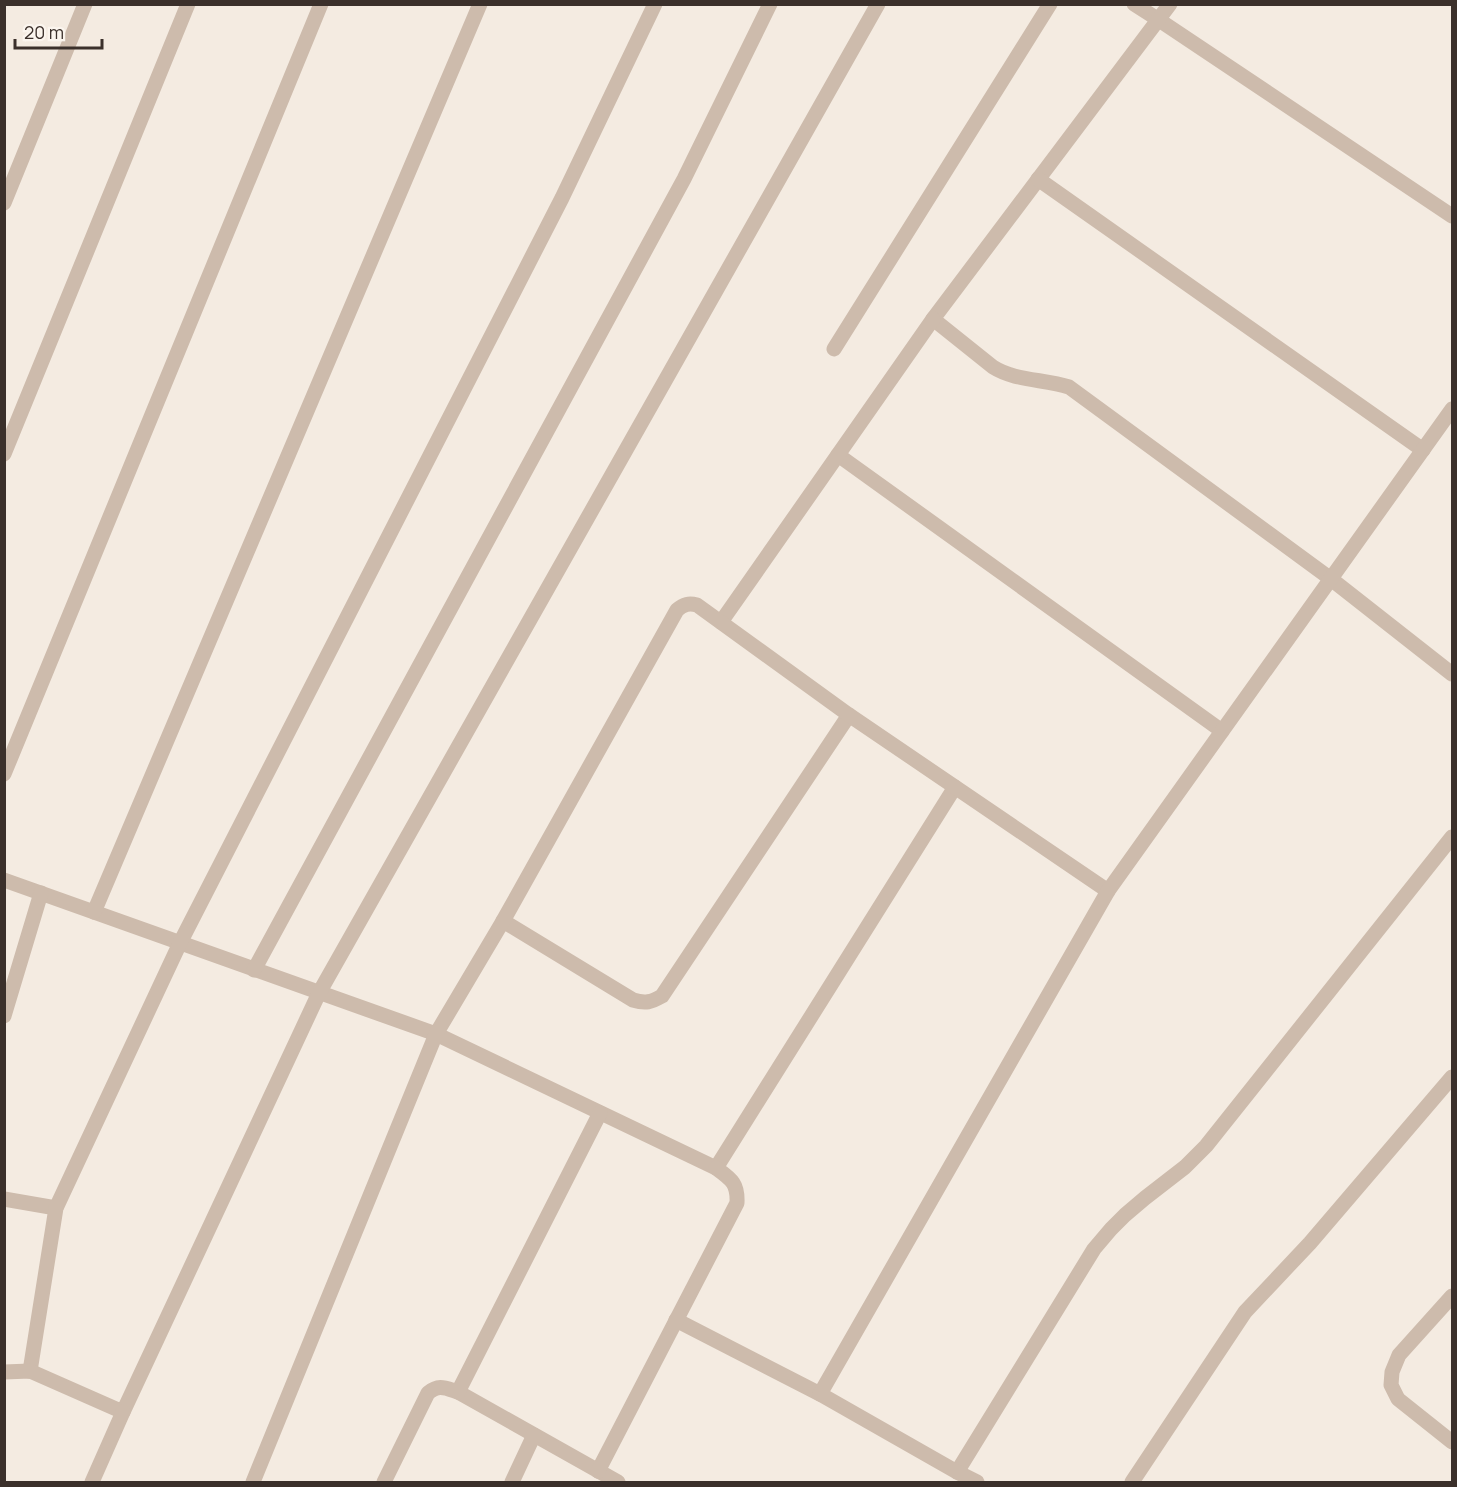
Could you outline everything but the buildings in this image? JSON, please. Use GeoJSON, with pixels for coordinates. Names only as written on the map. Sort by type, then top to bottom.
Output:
{"type":"FeatureCollection","features":[{"type":"Feature","properties":{"kind":"street"},"geometry":{"type":"LineString","coordinates":[[4,203],[85,4]]}},
{"type":"Feature","properties":{"kind":"street"},"geometry":{"type":"LineString","coordinates":[[4,454],[188,4]]}},
{"type":"Feature","properties":{"kind":"street"},"geometry":{"type":"LineString","coordinates":[[4,774],[321,4]]}},
{"type":"Feature","properties":{"kind":"street"},"geometry":{"type":"LineString","coordinates":[[94,912],[480,4]]}},
{"type":"Feature","properties":{"kind":"street"},"geometry":{"type":"LineString","coordinates":[[30,1371],[56,1208],[180,943],[562,198],[655,4]]}},
{"type":"Feature","properties":{"kind":"street"},"geometry":{"type":"LineString","coordinates":[[254,970],[684,179],[770,4]]}},
{"type":"Feature","properties":{"kind":"street"},"geometry":{"type":"LineString","coordinates":[[92,1482],[319,993],[878,4]]}},
{"type":"Feature","properties":{"kind":"street"},"geometry":{"type":"LineString","coordinates":[[834,349],[1050,4]]}},
{"type":"Feature","properties":{"kind":"street"},"geometry":{"type":"LineString","coordinates":[[1134,4],[1452,216]]}},
{"type":"Feature","properties":{"kind":"street"},"geometry":{"type":"LineString","coordinates":[[722,622],[933,319],[1170,4]]}},
{"type":"Feature","properties":{"kind":"street"},"geometry":{"type":"LineString","coordinates":[[1038,179],[1424,450]]}},
{"type":"Feature","properties":{"kind":"street"},"geometry":{"type":"LineString","coordinates":[[933,319],[1003,374],[1069,387],[1331,579],[1452,675]]}},
{"type":"Feature","properties":{"kind":"street"},"geometry":{"type":"LineString","coordinates":[[820,1394],[1108,891],[1452,409]]}},
{"type":"Feature","properties":{"kind":"street"},"geometry":{"type":"LineString","coordinates":[[838,455],[1222,731]]}},
{"type":"Feature","properties":{"kind":"street"},"geometry":{"type":"LineString","coordinates":[[253,1482],[436,1035],[681,606],[692,604],[722,622],[849,715],[1108,891]]}},
{"type":"Feature","properties":{"kind":"street"},"geometry":{"type":"LineString","coordinates":[[502,921],[633,1000],[650,1002],[662,996],[849,715]]}},
{"type":"Feature","properties":{"kind":"street"},"geometry":{"type":"LineString","coordinates":[[716,1168],[956,787]]}},
{"type":"Feature","properties":{"kind":"street"},"geometry":{"type":"LineString","coordinates":[[957,1472],[1094,1250],[1125,1215],[1185,1167],[1206,1146],[1452,837]]}},
{"type":"Feature","properties":{"kind":"street"},"geometry":{"type":"LineString","coordinates":[[4,880],[436,1035],[716,1168],[729,1178],[735,1184],[737,1203],[598,1471]]}},
{"type":"Feature","properties":{"kind":"street"},"geometry":{"type":"LineString","coordinates":[[4,1016],[41,893]]}},
{"type":"Feature","properties":{"kind":"street"},"geometry":{"type":"LineString","coordinates":[[1132,1482],[1245,1312],[1310,1243],[1452,1077]]}},
{"type":"Feature","properties":{"kind":"street"},"geometry":{"type":"LineString","coordinates":[[458,1392],[600,1113]]}},
{"type":"Feature","properties":{"kind":"street"},"geometry":{"type":"LineString","coordinates":[[4,1199],[56,1208]]}},
{"type":"Feature","properties":{"kind":"street"},"geometry":{"type":"LineString","coordinates":[[1452,1296],[1399,1355],[1392,1372],[1391,1385],[1398,1399],[1452,1442]]}},
{"type":"Feature","properties":{"kind":"street"},"geometry":{"type":"LineString","coordinates":[[676,1320],[820,1394],[977,1482]]}},
{"type":"Feature","properties":{"kind":"street"},"geometry":{"type":"LineString","coordinates":[[4,1372],[30,1371],[123,1412]]}},
{"type":"Feature","properties":{"kind":"street"},"geometry":{"type":"LineString","coordinates":[[384,1482],[428,1393],[435,1388],[443,1387],[458,1392],[618,1482]]}},
{"type":"Feature","properties":{"kind":"street"},"geometry":{"type":"LineString","coordinates":[[512,1482],[534,1435]]}}]}
